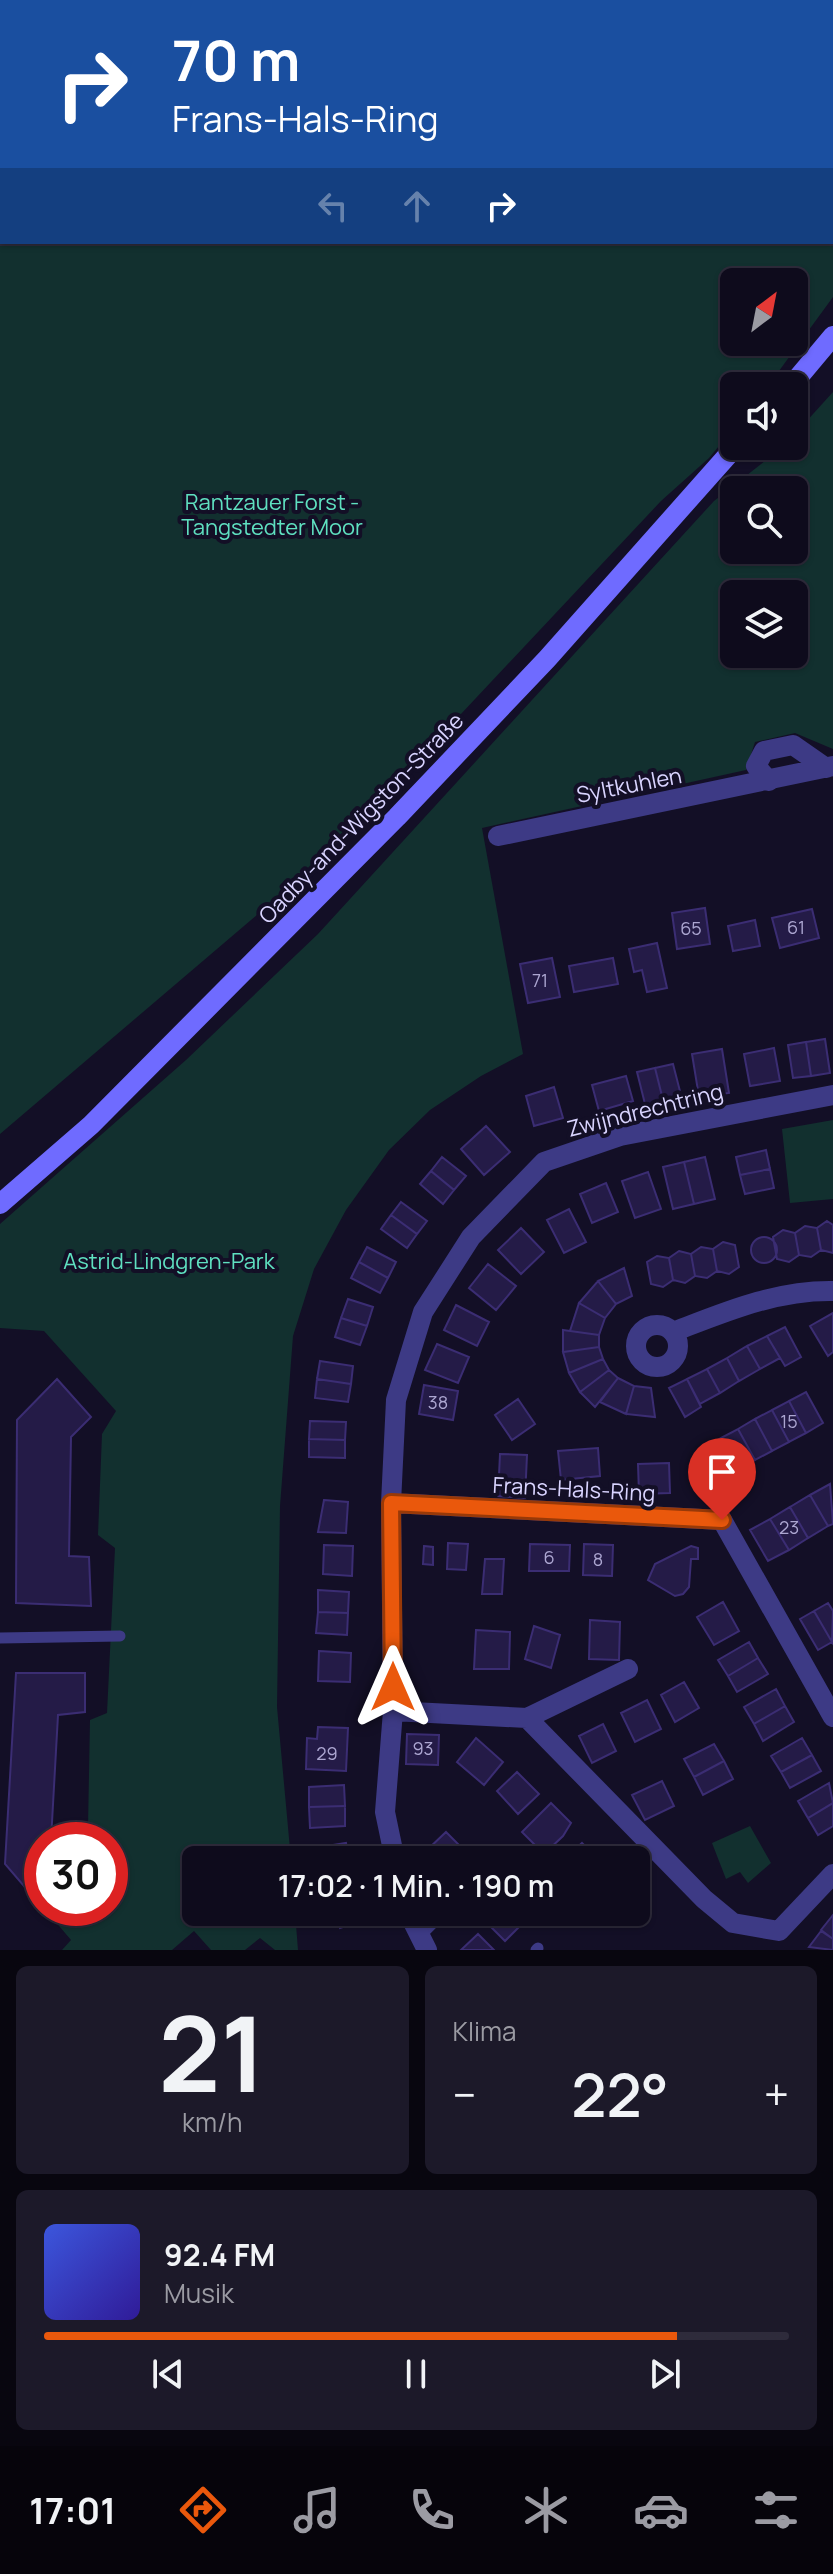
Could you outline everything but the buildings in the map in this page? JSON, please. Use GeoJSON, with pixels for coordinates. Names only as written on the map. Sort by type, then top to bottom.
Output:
{"type":"FeatureCollection","features":[{"type":"Feature","properties":{"kind":"main road"},"geometry":{"type":"LineString","coordinates":[[803,372],[833,336]]}},
{"type":"Feature","properties":{"kind":"main road","name":"Oadby-and-Wigston-Straße"},"geometry":{"type":"LineString","coordinates":[[0,1204],[91,1125],[397,817],[547,659],[724,460]]}},
{"type":"Feature","properties":{"kind":"street","name":"Syltkuhlen"},"geometry":{"type":"LineString","coordinates":[[769,781],[756,766],[764,751],[793,745],[830,767]]}},
{"type":"Feature","properties":{"kind":"street","name":"Syltkuhlen"},"geometry":{"type":"LineString","coordinates":[[498,836],[830,767]]}},
{"type":"Feature","properties":{"kind":"street","name":"Zwijndrechtring"},"geometry":{"type":"LineString","coordinates":[[392,1846],[385,1812],[393,1711],[391,1503],[396,1400],[423,1312],[471,1237],[544,1162],[635,1133],[833,1095]]}},
{"type":"Feature","properties":{"kind":"street"},"geometry":{"type":"LineString","coordinates":[[673,1332],[754,1302],[810,1291],[833,1291]]}},
{"type":"Feature","properties":{"kind":"street","name":"Frans-Hals-Ring"},"geometry":{"type":"LineString","coordinates":[[391,1503],[722,1520],[833,1717]]}},
{"type":"Feature","properties":{"kind":"street"},"geometry":{"type":"LineString","coordinates":[[393,1711],[527,1718],[628,1669]]}},
{"type":"Feature","properties":{"kind":"street"},"geometry":{"type":"LineString","coordinates":[[527,1718],[704,1899],[733,1923],[779,1931],[833,1874]]}},
{"type":"Feature","properties":{"kind":"lane"},"geometry":{"type":"LineString","coordinates":[[0,1638],[120,1636]]}},
{"type":"Feature","properties":{"kind":"lane"},"geometry":{"type":"LineString","coordinates":[[423,1943],[435,1926]]}},
{"type":"Feature","properties":{"kind":"green space","name":"Rantzauer Forst - Tangstedter Moor"},"geometry":{"type":"Polygon","coordinates":[[[0,244],[833,244],[833,297],[808,331],[808,268],[720,268],[720,356],[790,356],[778,372],[720,372],[720,445],[661,501],[384,796],[292,885],[0,1134],[0,244]]]}},
{"type":"Feature","properties":{"kind":"green space","name":"Astrid-Lindgren-Park"},"geometry":{"type":"Polygon","coordinates":[[[833,392],[833,749],[795,733],[755,742],[746,770],[482,828],[523,1054],[481,1076],[430,1110],[389,1150],[346,1210],[314,1269],[293,1336],[280,1506],[277,1707],[290,1846],[182,1846],[182,1926],[296,1926],[298,1950],[275,1950],[260,1938],[245,1950],[211,1950],[194,1931],[172,1950],[62,1950],[71,1940],[59,1926],[128,1926],[128,1822],[88,1822],[90,1720],[107,1713],[115,1548],[98,1535],[102,1434],[116,1411],[44,1331],[0,1328],[0,1224],[186,1060],[318,934],[714,501],[720,496],[720,564],[808,564],[808,476],[746,476],[766,460],[808,460],[808,420],[833,392]]]}},
{"type":"Feature","properties":{"kind":"green space"},"geometry":{"type":"Polygon","coordinates":[[[833,1120],[833,1199],[790,1203],[782,1129],[833,1120]]]}},
{"type":"Feature","properties":{"kind":"green space"},"geometry":{"type":"Polygon","coordinates":[[[750,1826],[771,1863],[748,1883],[740,1872],[726,1879],[712,1843],[750,1826]]]}},
{"type":"Feature","properties":{"kind":"route"},"geometry":{"type":"LineString","coordinates":[[393,1687],[391,1503],[722,1520]]}}]}
